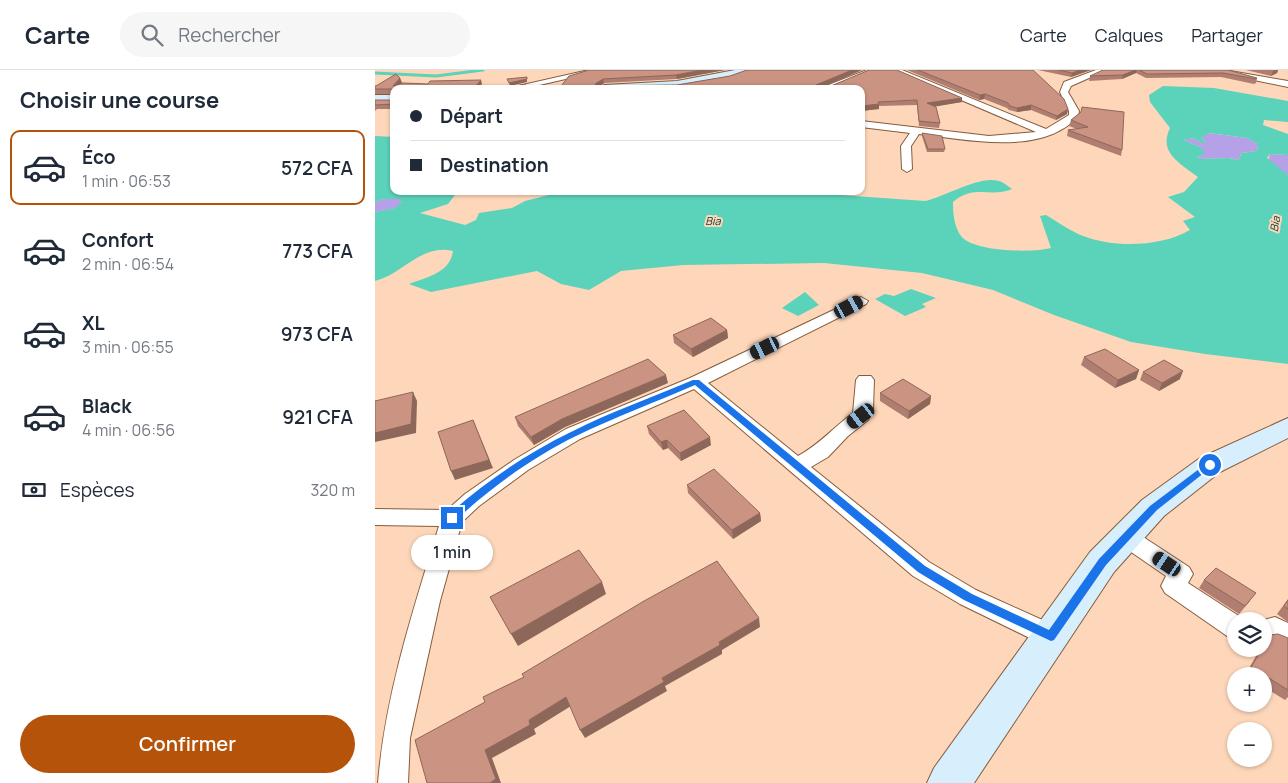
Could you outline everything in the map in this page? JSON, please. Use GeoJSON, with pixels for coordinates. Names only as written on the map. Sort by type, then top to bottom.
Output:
{"type":"FeatureCollection","features":[{"type":"Feature","properties":{"kind":"main road"},"geometry":{"type":"LineString","coordinates":[[684,85],[748,70]]}},
{"type":"Feature","properties":{"kind":"main road"},"geometry":{"type":"LineString","coordinates":[[375,99],[390,98]]}},
{"type":"Feature","properties":{"kind":"main road"},"geometry":{"type":"LineString","coordinates":[[949,783],[1102,562],[1153,508],[1210,465],[1288,427]]}},
{"type":"Feature","properties":{"kind":"street"},"geometry":{"type":"LineString","coordinates":[[528,85],[601,70]]}},
{"type":"Feature","properties":{"kind":"street"},"geometry":{"type":"LineString","coordinates":[[833,85],[873,70]]}},
{"type":"Feature","properties":{"kind":"street"},"geometry":{"type":"LineString","coordinates":[[895,70],[1046,133]]}},
{"type":"Feature","properties":{"kind":"street"},"geometry":{"type":"LineString","coordinates":[[865,124],[1007,140],[1046,133],[1073,116],[1074,111],[1064,92],[1067,84],[1103,70]]}},
{"type":"Feature","properties":{"kind":"street"},"geometry":{"type":"LineString","coordinates":[[1250,70],[1267,78],[1288,83]]}},
{"type":"Feature","properties":{"kind":"street"},"geometry":{"type":"LineString","coordinates":[[1228,71],[1245,77],[1288,83]]}},
{"type":"Feature","properties":{"kind":"street"},"geometry":{"type":"LineString","coordinates":[[907,169],[906,146],[917,129]]}},
{"type":"Feature","properties":{"kind":"street"},"geometry":{"type":"LineString","coordinates":[[934,132],[945,139],[961,143],[990,146],[1027,146]]}},
{"type":"Feature","properties":{"kind":"street"},"geometry":{"type":"LineString","coordinates":[[393,783],[396,738],[428,601],[452,518],[472,500],[521,465],[573,434],[696,382],[861,301]]}},
{"type":"Feature","properties":{"kind":"street"},"geometry":{"type":"LineString","coordinates":[[798,464],[821,452],[841,431],[861,416],[864,410],[865,380]]}},
{"type":"Feature","properties":{"kind":"street"},"geometry":{"type":"LineString","coordinates":[[696,382],[798,464],[921,569],[968,597],[1051,636]]}},
{"type":"Feature","properties":{"kind":"street"},"geometry":{"type":"LineString","coordinates":[[375,517],[452,518]]}},
{"type":"Feature","properties":{"kind":"street"},"geometry":{"type":"LineString","coordinates":[[1127,537],[1181,574],[1173,586],[1227,622]]}},
{"type":"Feature","properties":{"kind":"street"},"geometry":{"type":"LineString","coordinates":[[1272,629],[1275,628],[1288,637]]}},
{"type":"Feature","properties":{"kind":"shaded area"},"geometry":{"type":"Polygon","coordinates":[[[1208,133],[1247,138],[1258,144],[1257,151],[1241,153],[1239,160],[1230,158],[1200,159],[1197,157],[1204,154],[1200,147],[1183,140],[1194,138],[1201,143],[1206,142],[1201,138],[1208,133]]]}},
{"type":"Feature","properties":{"kind":"shaded area"},"geometry":{"type":"Polygon","coordinates":[[[1270,154],[1288,155],[1288,175],[1268,161],[1270,154]]]}},
{"type":"Feature","properties":{"kind":"shaded area"},"geometry":{"type":"Polygon","coordinates":[[[383,199],[401,199],[402,202],[396,208],[375,212],[375,202],[383,199]]]}},
{"type":"Feature","properties":{"kind":"water","name":"Bia"},"geometry":{"type":"Polygon","coordinates":[[[1163,86],[1214,88],[1288,101],[1288,122],[1264,120],[1263,125],[1288,134],[1288,155],[1270,154],[1267,158],[1288,175],[1288,364],[1205,354],[1131,342],[1054,315],[993,290],[922,273],[824,263],[683,265],[621,271],[589,290],[561,284],[537,271],[431,292],[409,284],[443,269],[451,258],[453,251],[442,250],[422,255],[395,272],[375,281],[375,212],[395,208],[402,202],[400,199],[383,199],[375,202],[375,136],[390,137],[390,195],[455,195],[448,204],[420,213],[465,225],[476,220],[479,213],[512,208],[525,201],[549,195],[840,195],[925,201],[972,184],[991,180],[1001,182],[1012,189],[997,192],[975,192],[953,202],[954,220],[961,236],[968,241],[990,248],[1018,251],[1043,250],[1051,248],[1040,216],[1046,215],[1073,232],[1109,243],[1152,243],[1178,236],[1190,230],[1183,221],[1195,217],[1168,197],[1184,192],[1198,177],[1178,162],[1169,151],[1167,137],[1170,128],[1150,102],[1149,95],[1163,86]],[[1209,133],[1201,138],[1207,143],[1201,143],[1194,138],[1183,140],[1200,147],[1205,154],[1197,157],[1200,159],[1229,158],[1239,160],[1241,153],[1257,151],[1258,144],[1247,138],[1209,133]]]}},
{"type":"Feature","properties":{"kind":"water"},"geometry":{"type":"Polygon","coordinates":[[[911,289],[936,298],[922,304],[926,307],[905,316],[875,299],[885,294],[894,296],[911,289]]]}},
{"type":"Feature","properties":{"kind":"water"},"geometry":{"type":"Polygon","coordinates":[[[805,292],[819,305],[798,316],[782,308],[805,292]]]}},
{"type":"Feature","properties":{"kind":"building"},"geometry":{"type":"Polygon","coordinates":[[[589,70],[702,70],[676,75],[603,79],[596,85],[562,85],[569,76],[589,70]]]}},
{"type":"Feature","properties":{"kind":"building"},"geometry":{"type":"Polygon","coordinates":[[[747,70],[852,70],[816,85],[677,85],[730,76],[747,70]]]}},
{"type":"Feature","properties":{"kind":"building"},"geometry":{"type":"Polygon","coordinates":[[[869,70],[897,70],[962,98],[927,103],[936,107],[940,123],[919,121],[917,100],[878,102],[879,104],[865,106],[865,85],[833,85],[869,70]]]}},
{"type":"Feature","properties":{"kind":"building"},"geometry":{"type":"Polygon","coordinates":[[[918,70],[1033,70],[1064,99],[1068,109],[1057,116],[1031,105],[1017,108],[985,94],[980,95],[918,70]]]}},
{"type":"Feature","properties":{"kind":"building"},"geometry":{"type":"Polygon","coordinates":[[[1059,70],[1080,70],[1072,73],[1059,70]]]}},
{"type":"Feature","properties":{"kind":"building"},"geometry":{"type":"Polygon","coordinates":[[[1103,70],[1135,70],[1123,75],[1090,76],[1103,70]]]}},
{"type":"Feature","properties":{"kind":"building"},"geometry":{"type":"Polygon","coordinates":[[[1139,70],[1228,70],[1257,78],[1223,73],[1147,74],[1139,70]]]}},
{"type":"Feature","properties":{"kind":"building"},"geometry":{"type":"Polygon","coordinates":[[[396,74],[400,78],[394,85],[390,85],[390,89],[375,89],[376,86],[396,74]]]}},
{"type":"Feature","properties":{"kind":"building"},"geometry":{"type":"Polygon","coordinates":[[[527,77],[527,79],[509,83],[507,79],[527,77]]]}},
{"type":"Feature","properties":{"kind":"building"},"geometry":{"type":"Polygon","coordinates":[[[481,80],[477,85],[396,85],[403,83],[428,84],[430,81],[481,80]]]}},
{"type":"Feature","properties":{"kind":"building"},"geometry":{"type":"Polygon","coordinates":[[[375,100],[390,100],[390,104],[375,105],[375,100]]]}},
{"type":"Feature","properties":{"kind":"building"},"geometry":{"type":"Polygon","coordinates":[[[1082,107],[1124,112],[1122,150],[1068,130],[1088,127],[1071,120],[1081,112],[1082,107]]]}},
{"type":"Feature","properties":{"kind":"building"},"geometry":{"type":"Polygon","coordinates":[[[922,133],[942,136],[945,149],[928,149],[922,133]]]}},
{"type":"Feature","properties":{"kind":"building"},"geometry":{"type":"Polygon","coordinates":[[[711,318],[727,330],[691,349],[673,335],[711,318]]]}},
{"type":"Feature","properties":{"kind":"building"},"geometry":{"type":"Polygon","coordinates":[[[1105,349],[1139,370],[1118,380],[1084,357],[1105,349]]]}},
{"type":"Feature","properties":{"kind":"building"},"geometry":{"type":"Polygon","coordinates":[[[648,359],[666,375],[562,419],[531,437],[515,417],[648,359]]]}},
{"type":"Feature","properties":{"kind":"building"},"geometry":{"type":"Polygon","coordinates":[[[1164,360],[1183,371],[1162,383],[1143,372],[1164,360]]]}},
{"type":"Feature","properties":{"kind":"building"},"geometry":{"type":"Polygon","coordinates":[[[903,379],[931,396],[909,411],[880,393],[903,379]]]}},
{"type":"Feature","properties":{"kind":"building"},"geometry":{"type":"Polygon","coordinates":[[[413,392],[411,424],[375,433],[375,401],[413,392]]]}},
{"type":"Feature","properties":{"kind":"building"},"geometry":{"type":"Polygon","coordinates":[[[684,410],[710,437],[680,453],[667,440],[661,442],[647,426],[684,410]]]}},
{"type":"Feature","properties":{"kind":"building"},"geometry":{"type":"Polygon","coordinates":[[[473,420],[489,460],[451,471],[438,432],[473,420]]]}},
{"type":"Feature","properties":{"kind":"building"},"geometry":{"type":"Polygon","coordinates":[[[714,469],[760,513],[732,530],[687,485],[714,469]]]}},
{"type":"Feature","properties":{"kind":"building"},"geometry":{"type":"Polygon","coordinates":[[[579,550],[602,582],[511,634],[490,597],[579,550]]]}},
{"type":"Feature","properties":{"kind":"building"},"geometry":{"type":"Polygon","coordinates":[[[717,561],[759,618],[719,642],[720,645],[662,678],[664,682],[580,730],[566,697],[529,720],[530,725],[485,750],[496,779],[490,783],[427,783],[415,740],[485,702],[483,697],[524,677],[522,674],[644,601],[717,561]]]}},
{"type":"Feature","properties":{"kind":"building"},"geometry":{"type":"Polygon","coordinates":[[[1216,568],[1256,593],[1245,606],[1204,580],[1216,568]]]}},
{"type":"Feature","properties":{"kind":"building"},"geometry":{"type":"Polygon","coordinates":[[[1288,600],[1288,609],[1284,606],[1288,600]]]}},
{"type":"Feature","properties":{"kind":"building"},"geometry":{"type":"Polygon","coordinates":[[[1278,634],[1288,638],[1288,690],[1272,680],[1272,667],[1251,667],[1257,657],[1272,657],[1272,635],[1278,634]]]}},
{"type":"Feature","properties":{"kind":"waterway"},"geometry":{"type":"LineString","coordinates":[[375,73],[436,76],[483,70]]}},
{"type":"Feature","properties":{"kind":"route"},"geometry":{"type":"LineString","coordinates":[[452,518],[472,500],[521,465],[573,434],[696,382],[798,464],[921,569],[968,597],[1051,636],[1102,562],[1153,508],[1210,465]]}}]}
